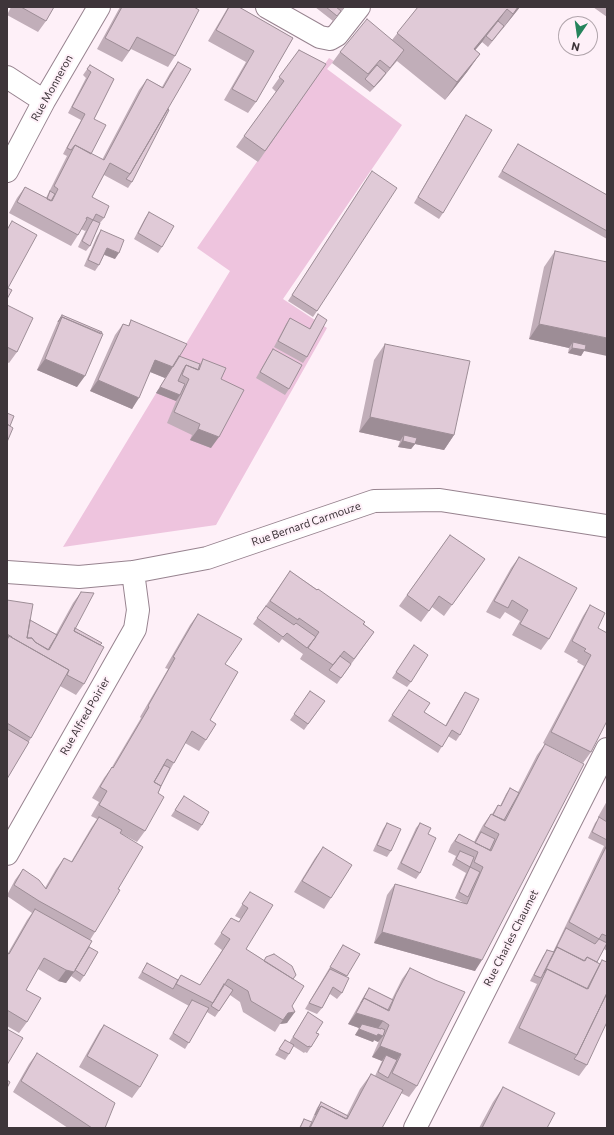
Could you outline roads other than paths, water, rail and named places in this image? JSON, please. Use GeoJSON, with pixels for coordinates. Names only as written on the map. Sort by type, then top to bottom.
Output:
{"type":"FeatureCollection","features":[{"type":"Feature","properties":{"kind":"street","name":"Rue Monneron"},"geometry":{"type":"LineString","coordinates":[[7,171],[44,101],[99,7]]}},
{"type":"Feature","properties":{"kind":"street"},"geometry":{"type":"LineString","coordinates":[[267,7],[320,37],[330,39],[337,35],[359,7]]}},
{"type":"Feature","properties":{"kind":"street"},"geometry":{"type":"LineString","coordinates":[[7,77],[44,101]]}},
{"type":"Feature","properties":{"kind":"street","name":"Rue Bernard Carmouze"},"geometry":{"type":"LineString","coordinates":[[7,572],[79,577],[133,572],[208,558],[374,501],[440,500],[607,526]]}},
{"type":"Feature","properties":{"kind":"street","name":"Rue Alfred Poirier"},"geometry":{"type":"LineString","coordinates":[[7,854],[135,629],[138,610],[133,572]]}},
{"type":"Feature","properties":{"kind":"street","name":"Rue Charles Chaumet"},"geometry":{"type":"LineString","coordinates":[[415,1128],[607,749]]}}]}
